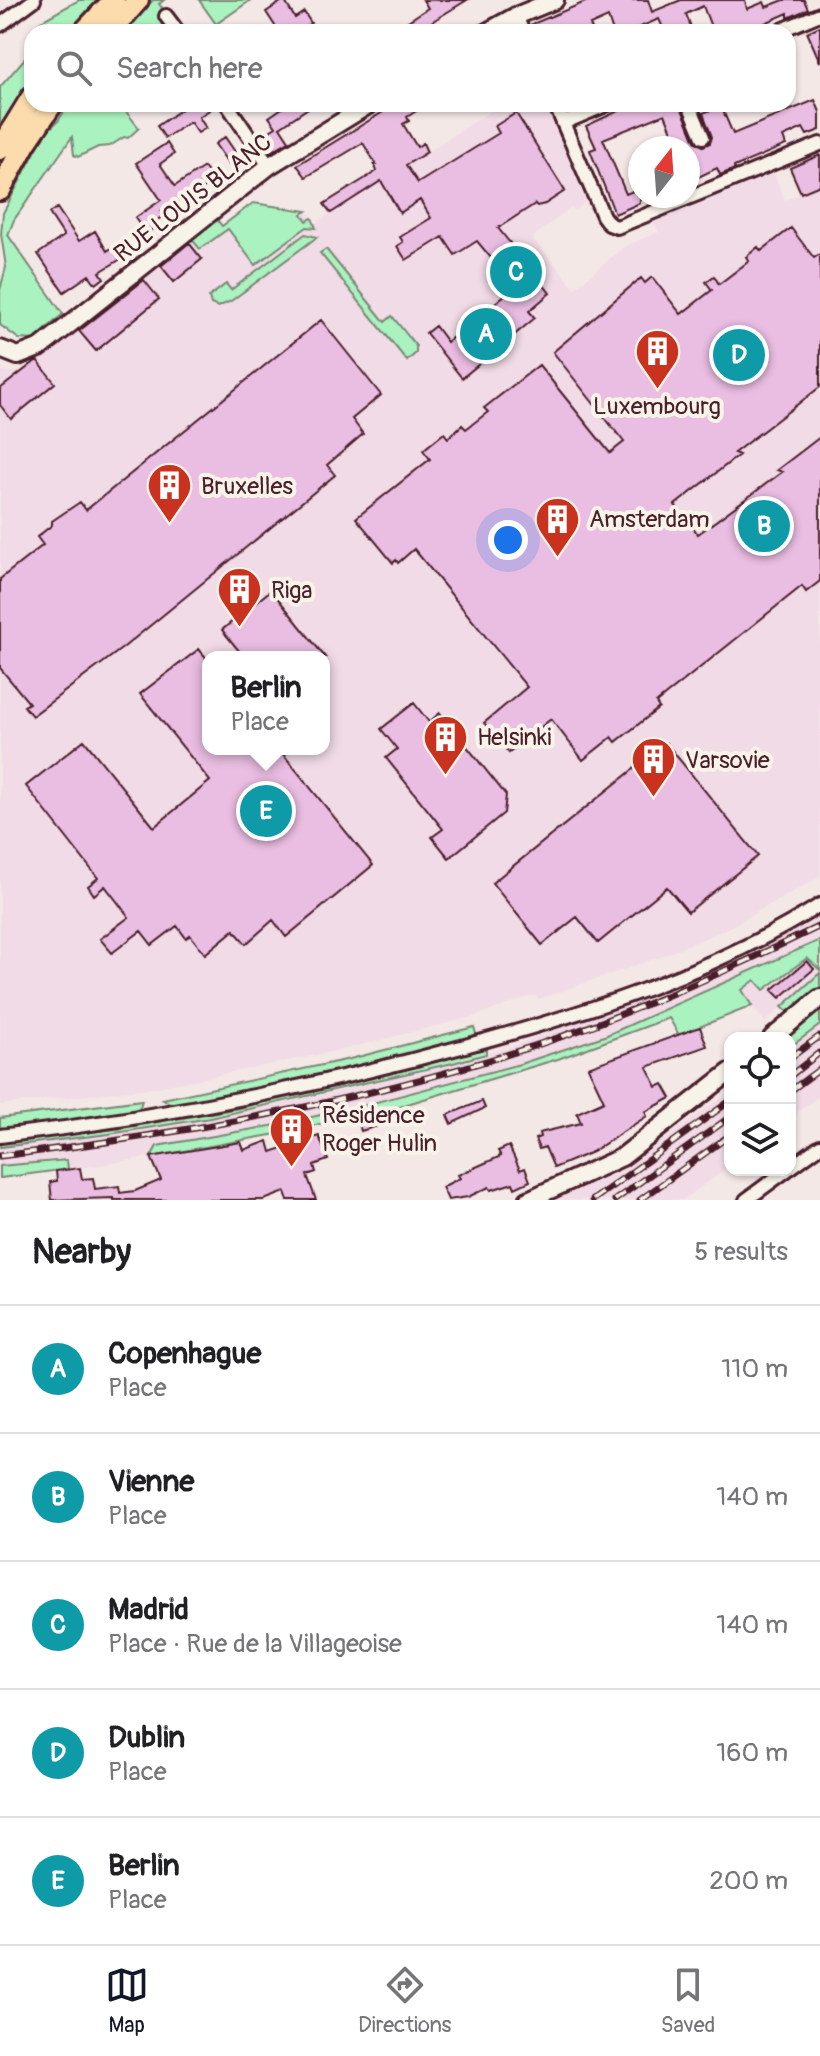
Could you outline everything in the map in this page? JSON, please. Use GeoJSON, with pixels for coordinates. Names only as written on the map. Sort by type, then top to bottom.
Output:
{"type":"FeatureCollection","features":[{"type":"Feature","properties":{"kind":"main road"},"geometry":{"type":"LineString","coordinates":[[92,24],[114,0]]}},
{"type":"Feature","properties":{"kind":"main road"},"geometry":{"type":"LineString","coordinates":[[117,24],[138,0]]}},
{"type":"Feature","properties":{"kind":"main road"},"geometry":{"type":"LineString","coordinates":[[0,149],[24,110]]}},
{"type":"Feature","properties":{"kind":"main road"},"geometry":{"type":"LineString","coordinates":[[0,190],[47,112]]}},
{"type":"Feature","properties":{"kind":"street"},"geometry":{"type":"LineString","coordinates":[[0,25],[34,0]]}},
{"type":"Feature","properties":{"kind":"street"},"geometry":{"type":"LineString","coordinates":[[502,24],[555,0]]}},
{"type":"Feature","properties":{"kind":"street"},"geometry":{"type":"LineString","coordinates":[[796,24],[820,14]]}},
{"type":"Feature","properties":{"kind":"street"},"geometry":{"type":"LineString","coordinates":[[166,16],[172,24]]}},
{"type":"Feature","properties":{"kind":"street"},"geometry":{"type":"LineString","coordinates":[[516,16],[520,24]]}},
{"type":"Feature","properties":{"kind":"street"},"geometry":{"type":"LineString","coordinates":[[232,112],[269,166]]}},
{"type":"Feature","properties":{"kind":"street","name":"RUE LOUIS BLANC"},"geometry":{"type":"LineString","coordinates":[[0,349],[10,355],[22,355],[52,339],[269,166],[357,112]]}},
{"type":"Feature","properties":{"kind":"street"},"geometry":{"type":"LineString","coordinates":[[558,112],[609,224],[617,227],[626,226],[820,144]]}},
{"type":"Feature","properties":{"kind":"street"},"geometry":{"type":"LineString","coordinates":[[563,123],[589,112]]}},
{"type":"Feature","properties":{"kind":"street"},"geometry":{"type":"LineString","coordinates":[[692,112],[703,137]]}},
{"type":"Feature","properties":{"kind":"street","name":"RUE LOUIS BLANC"},"geometry":{"type":"LineString","coordinates":[[0,335],[9,344],[20,348],[36,346],[52,339]]}},
{"type":"Feature","properties":{"kind":"street"},"geometry":{"type":"LineString","coordinates":[[0,1136],[128,1120],[260,1097],[498,1037],[572,1016],[664,982],[729,953],[820,905]]}},
{"type":"Feature","properties":{"kind":"street"},"geometry":{"type":"LineString","coordinates":[[779,1032],[820,998]]}},
{"type":"Feature","properties":{"kind":"street"},"geometry":{"type":"LineString","coordinates":[[528,1200],[622,1157],[724,1077]]}},
{"type":"Feature","properties":{"kind":"street"},"geometry":{"type":"LineString","coordinates":[[796,1163],[820,1146]]}},
{"type":"Feature","properties":{"kind":"street"},"geometry":{"type":"LineString","coordinates":[[746,1200],[779,1176]]}},
{"type":"Feature","properties":{"kind":"shaded area"},"geometry":{"type":"Polygon","coordinates":[[[489,112],[548,112],[585,202],[575,211],[571,207],[532,238],[575,288],[625,246],[659,232],[653,221],[683,208],[700,208],[700,201],[772,170],[785,200],[820,185],[820,877],[722,931],[657,958],[539,999],[534,995],[479,1015],[341,1050],[159,1087],[0,1105],[0,371],[17,372],[37,360],[215,217],[222,226],[253,203],[307,211],[316,223],[489,112]]]}},
{"type":"Feature","properties":{"kind":"shaded area"},"geometry":{"type":"Polygon","coordinates":[[[820,918],[820,973],[765,1022],[752,1006],[700,1027],[669,1018],[558,1059],[394,1108],[369,1111],[365,1105],[343,1110],[344,1118],[241,1142],[0,1178],[0,1147],[192,1122],[349,1089],[513,1046],[675,985],[820,918]]]}},
{"type":"Feature","properties":{"kind":"shaded area"},"geometry":{"type":"Polygon","coordinates":[[[820,1023],[820,1095],[796,1113],[796,1104],[796,1041],[820,1023]]]}},
{"type":"Feature","properties":{"kind":"shaded area"},"geometry":{"type":"Polygon","coordinates":[[[724,1095],[724,1170],[683,1200],[556,1200],[625,1169],[724,1095]]]}},
{"type":"Feature","properties":{"kind":"green space"},"geometry":{"type":"Polygon","coordinates":[[[79,0],[101,0],[82,24],[39,24],[79,0]]]}},
{"type":"Feature","properties":{"kind":"green space"},"geometry":{"type":"Polygon","coordinates":[[[153,0],[164,0],[159,4],[163,9],[159,13],[167,24],[131,24],[153,0]]]}},
{"type":"Feature","properties":{"kind":"green space"},"geometry":{"type":"Polygon","coordinates":[[[199,0],[251,0],[216,24],[199,0]]]}},
{"type":"Feature","properties":{"kind":"green space"},"geometry":{"type":"Polygon","coordinates":[[[24,59],[24,94],[0,128],[0,87],[24,59]]]}},
{"type":"Feature","properties":{"kind":"green space"},"geometry":{"type":"Polygon","coordinates":[[[64,112],[126,112],[139,128],[128,138],[78,157],[74,155],[72,137],[14,220],[8,235],[63,314],[34,340],[19,339],[0,325],[0,290],[6,267],[1,234],[3,213],[45,133],[64,112]]]}},
{"type":"Feature","properties":{"kind":"green space"},"geometry":{"type":"Polygon","coordinates":[[[253,203],[307,211],[302,214],[307,221],[312,218],[316,228],[307,227],[255,265],[228,229],[200,249],[189,236],[215,217],[222,226],[253,203]]]}},
{"type":"Feature","properties":{"kind":"green space"},"geometry":{"type":"Polygon","coordinates":[[[305,234],[317,237],[231,301],[218,307],[211,304],[209,297],[226,284],[231,290],[305,234]]]}},
{"type":"Feature","properties":{"kind":"green space"},"geometry":{"type":"Polygon","coordinates":[[[326,249],[385,322],[392,316],[416,346],[416,353],[407,361],[320,253],[326,249]]]}},
{"type":"Feature","properties":{"kind":"green space"},"geometry":{"type":"Polygon","coordinates":[[[820,940],[820,970],[807,958],[764,990],[755,980],[742,990],[752,1006],[679,1035],[669,1018],[558,1059],[394,1108],[369,1111],[365,1105],[520,1064],[607,1035],[820,940]]]}},
{"type":"Feature","properties":{"kind":"green space"},"geometry":{"type":"Polygon","coordinates":[[[820,973],[820,988],[789,1013],[782,1007],[820,973]]]}},
{"type":"Feature","properties":{"kind":"green space"},"geometry":{"type":"Polygon","coordinates":[[[820,1009],[820,1025],[796,1043],[796,1032],[792,1032],[820,1009]]]}},
{"type":"Feature","properties":{"kind":"green space"},"geometry":{"type":"Polygon","coordinates":[[[474,1027],[477,1037],[314,1079],[173,1105],[163,1099],[350,1059],[474,1027]]]}},
{"type":"Feature","properties":{"kind":"green space"},"geometry":{"type":"Polygon","coordinates":[[[486,1047],[486,1054],[453,1063],[210,1118],[0,1147],[0,1142],[117,1129],[240,1108],[486,1047]]]}},
{"type":"Feature","properties":{"kind":"green space"},"geometry":{"type":"Polygon","coordinates":[[[142,1100],[140,1107],[126,1115],[0,1130],[0,1118],[142,1100]]]}},
{"type":"Feature","properties":{"kind":"green space"},"geometry":{"type":"Polygon","coordinates":[[[342,1110],[344,1118],[287,1132],[151,1157],[157,1146],[342,1110]]]}},
{"type":"Feature","properties":{"kind":"green space"},"geometry":{"type":"Polygon","coordinates":[[[67,1160],[68,1169],[0,1178],[0,1166],[67,1160]]]}},
{"type":"Feature","properties":{"kind":"building"},"geometry":{"type":"Polygon","coordinates":[[[284,0],[295,18],[304,12],[311,23],[274,24],[266,12],[284,0]]]}},
{"type":"Feature","properties":{"kind":"building"},"geometry":{"type":"Polygon","coordinates":[[[423,0],[467,0],[428,24],[410,24],[408,21],[428,8],[423,0]]]}},
{"type":"Feature","properties":{"kind":"building"},"geometry":{"type":"Polygon","coordinates":[[[590,0],[648,0],[652,12],[681,0],[745,0],[747,9],[764,2],[766,7],[784,0],[804,0],[808,9],[788,18],[788,13],[763,24],[710,24],[703,6],[686,14],[690,24],[661,24],[659,19],[647,24],[610,24],[608,17],[592,24],[532,24],[590,0]]]}},
{"type":"Feature","properties":{"kind":"building"},"geometry":{"type":"Polygon","coordinates":[[[820,26],[820,62],[807,32],[820,26]]]}},
{"type":"Feature","properties":{"kind":"building"},"geometry":{"type":"Polygon","coordinates":[[[815,100],[820,112],[820,130],[807,135],[803,128],[783,137],[786,145],[735,169],[720,175],[717,168],[700,176],[700,144],[710,143],[712,137],[703,113],[724,112],[733,134],[786,112],[796,112],[796,108],[815,100]]]}},
{"type":"Feature","properties":{"kind":"building"},"geometry":{"type":"Polygon","coordinates":[[[178,112],[206,112],[199,117],[206,128],[198,133],[190,122],[165,138],[157,126],[178,112]]]}},
{"type":"Feature","properties":{"kind":"building"},"geometry":{"type":"Polygon","coordinates":[[[276,112],[302,112],[280,127],[289,141],[270,152],[260,137],[276,127],[269,117],[276,112]]]}},
{"type":"Feature","properties":{"kind":"building"},"geometry":{"type":"Polygon","coordinates":[[[383,112],[415,112],[403,124],[417,147],[423,143],[427,152],[406,165],[418,183],[499,133],[495,126],[516,113],[565,191],[545,204],[535,204],[498,228],[550,293],[529,311],[535,318],[462,378],[426,333],[435,326],[447,342],[511,290],[497,274],[501,270],[477,241],[455,255],[443,237],[406,260],[397,246],[403,242],[400,237],[431,218],[420,200],[400,213],[381,181],[331,213],[324,204],[377,171],[363,143],[306,177],[297,165],[383,112]]]}},
{"type":"Feature","properties":{"kind":"building"},"geometry":{"type":"Polygon","coordinates":[[[616,112],[683,112],[693,136],[674,136],[665,114],[603,139],[628,193],[629,208],[615,214],[590,150],[596,148],[586,126],[616,112]]]}},
{"type":"Feature","properties":{"kind":"building"},"geometry":{"type":"Polygon","coordinates":[[[225,137],[240,159],[230,166],[215,144],[225,137]]]}},
{"type":"Feature","properties":{"kind":"building"},"geometry":{"type":"Polygon","coordinates":[[[167,143],[174,154],[160,164],[175,186],[204,167],[214,181],[161,212],[163,216],[152,224],[154,228],[146,234],[135,218],[161,200],[136,163],[167,143]]]}},
{"type":"Feature","properties":{"kind":"building"},"geometry":{"type":"Polygon","coordinates":[[[820,155],[820,185],[801,193],[790,168],[820,155]]]}},
{"type":"Feature","properties":{"kind":"building"},"geometry":{"type":"Polygon","coordinates":[[[57,208],[79,241],[95,231],[107,251],[116,245],[124,257],[100,272],[104,278],[96,284],[89,275],[64,292],[38,254],[64,236],[49,213],[57,208]]]}},
{"type":"Feature","properties":{"kind":"building"},"geometry":{"type":"Polygon","coordinates":[[[791,228],[814,258],[820,254],[820,387],[734,453],[739,455],[675,505],[698,534],[782,472],[777,470],[820,437],[820,581],[806,592],[802,586],[656,703],[659,708],[616,742],[612,737],[583,760],[551,719],[509,753],[484,723],[527,687],[414,549],[398,563],[396,560],[393,563],[356,518],[430,459],[423,450],[444,433],[448,438],[462,425],[466,429],[488,412],[484,408],[539,365],[610,453],[624,442],[553,352],[641,278],[645,283],[652,277],[681,314],[712,290],[706,282],[714,276],[719,284],[749,261],[746,257],[758,247],[761,251],[791,228]]]}},
{"type":"Feature","properties":{"kind":"building"},"geometry":{"type":"Polygon","coordinates":[[[189,243],[202,259],[174,282],[161,266],[189,243]]]}},
{"type":"Feature","properties":{"kind":"building"},"geometry":{"type":"Polygon","coordinates":[[[144,280],[159,299],[96,351],[79,331],[144,280]]]}},
{"type":"Feature","properties":{"kind":"building","name":"Bruxelles"},"geometry":{"type":"Polygon","coordinates":[[[321,320],[381,395],[352,419],[363,434],[327,465],[335,475],[124,647],[32,716],[24,706],[29,703],[0,668],[0,579],[43,545],[37,537],[52,525],[52,521],[80,502],[86,510],[321,320]]]}},
{"type":"Feature","properties":{"kind":"building"},"geometry":{"type":"Polygon","coordinates":[[[37,360],[55,383],[11,419],[0,405],[0,389],[37,360]]]}},
{"type":"Feature","properties":{"kind":"building","name":"Riga"},"geometry":{"type":"Polygon","coordinates":[[[271,590],[320,651],[239,651],[222,630],[271,590]]]}},
{"type":"Feature","properties":{"kind":"building"},"geometry":{"type":"Polygon","coordinates":[[[199,649],[202,653],[202,755],[284,755],[373,865],[286,937],[273,920],[246,944],[234,930],[205,954],[190,935],[186,938],[177,926],[152,945],[141,931],[112,953],[100,939],[129,917],[105,886],[94,895],[88,886],[98,878],[26,786],[84,740],[154,827],[210,781],[140,694],[199,649]]]}},
{"type":"Feature","properties":{"kind":"building","name":"Helsinki"},"geometry":{"type":"Polygon","coordinates":[[[414,703],[429,722],[440,713],[506,795],[504,813],[449,858],[432,837],[443,829],[386,758],[397,749],[381,729],[414,703]]]}},
{"type":"Feature","properties":{"kind":"building","name":"Varsovie"},"geometry":{"type":"Polygon","coordinates":[[[666,743],[758,856],[688,912],[667,887],[598,943],[577,917],[542,945],[492,883],[666,743]]]}},
{"type":"Feature","properties":{"kind":"building"},"geometry":{"type":"Polygon","coordinates":[[[807,961],[814,969],[780,998],[772,990],[807,961]]]}},
{"type":"Feature","properties":{"kind":"building"},"geometry":{"type":"Polygon","coordinates":[[[700,1027],[707,1046],[647,1067],[657,1087],[663,1084],[671,1098],[645,1112],[647,1116],[592,1152],[554,1168],[545,1147],[539,1149],[535,1139],[540,1137],[539,1133],[581,1123],[577,1113],[604,1101],[588,1067],[700,1027]]]}},
{"type":"Feature","properties":{"kind":"building"},"geometry":{"type":"Polygon","coordinates":[[[482,1101],[485,1108],[451,1124],[447,1115],[482,1101]]]}},
{"type":"Feature","properties":{"kind":"building"},"geometry":{"type":"Polygon","coordinates":[[[364,1110],[366,1115],[380,1112],[384,1124],[361,1131],[355,1112],[364,1110]]]}},
{"type":"Feature","properties":{"kind":"building"},"geometry":{"type":"Polygon","coordinates":[[[319,1136],[328,1160],[314,1165],[316,1172],[307,1175],[316,1200],[288,1200],[285,1192],[264,1200],[52,1200],[50,1182],[57,1181],[56,1171],[80,1168],[82,1179],[93,1178],[95,1189],[119,1186],[120,1193],[135,1191],[161,1180],[151,1157],[241,1142],[244,1150],[268,1141],[271,1152],[319,1136]]]}},
{"type":"Feature","properties":{"kind":"building"},"geometry":{"type":"Polygon","coordinates":[[[509,1146],[520,1170],[525,1168],[530,1181],[515,1188],[513,1183],[491,1190],[489,1187],[468,1197],[448,1200],[442,1187],[460,1178],[458,1175],[501,1156],[498,1151],[509,1146]]]}},
{"type":"Feature","properties":{"kind":"railway"},"geometry":{"type":"LineString","coordinates":[[0,1156],[273,1114],[474,1065],[576,1032],[647,1004],[820,926]]}},
{"type":"Feature","properties":{"kind":"railway"},"geometry":{"type":"LineString","coordinates":[[796,1054],[820,1036]]}},
{"type":"Feature","properties":{"kind":"railway"},"geometry":{"type":"LineString","coordinates":[[796,1071],[819,1053]]}},
{"type":"Feature","properties":{"kind":"railway"},"geometry":{"type":"LineString","coordinates":[[796,1087],[820,1069]]}},
{"type":"Feature","properties":{"kind":"railway"},"geometry":{"type":"LineString","coordinates":[[593,1200],[726,1104]]}},
{"type":"Feature","properties":{"kind":"railway"},"geometry":{"type":"LineString","coordinates":[[615,1200],[724,1121]]}},
{"type":"Feature","properties":{"kind":"railway"},"geometry":{"type":"LineString","coordinates":[[640,1200],[724,1139]]}},
{"type":"Feature","properties":{"kind":"place","name":"Madrid"},"geometry":{"type":"Point","coordinates":[516,272]}},
{"type":"Feature","properties":{"kind":"place","name":"Copenhague"},"geometry":{"type":"Point","coordinates":[486,334]}},
{"type":"Feature","properties":{"kind":"place","name":"Dublin"},"geometry":{"type":"Point","coordinates":[739,355]}},
{"type":"Feature","properties":{"kind":"place","name":"Luxembourg"},"geometry":{"type":"Point","coordinates":[657,391]}},
{"type":"Feature","properties":{"kind":"place","name":"Bruxelles"},"geometry":{"type":"Point","coordinates":[170,525]}},
{"type":"Feature","properties":{"kind":"place","name":"Vienne"},"geometry":{"type":"Point","coordinates":[764,526]}},
{"type":"Feature","properties":{"kind":"place","name":"Amsterdam"},"geometry":{"type":"Point","coordinates":[558,558]}},
{"type":"Feature","properties":{"kind":"place","name":"Riga"},"geometry":{"type":"Point","coordinates":[240,629]}},
{"type":"Feature","properties":{"kind":"place","name":"Helsinki"},"geometry":{"type":"Point","coordinates":[446,776]}},
{"type":"Feature","properties":{"kind":"place","name":"Varsovie"},"geometry":{"type":"Point","coordinates":[654,799]}},
{"type":"Feature","properties":{"kind":"place","name":"Berlin"},"geometry":{"type":"Point","coordinates":[266,811]}},
{"type":"Feature","properties":{"kind":"place","name":"Résidence Roger Hulin"},"geometry":{"type":"Point","coordinates":[291,1168]}}]}
